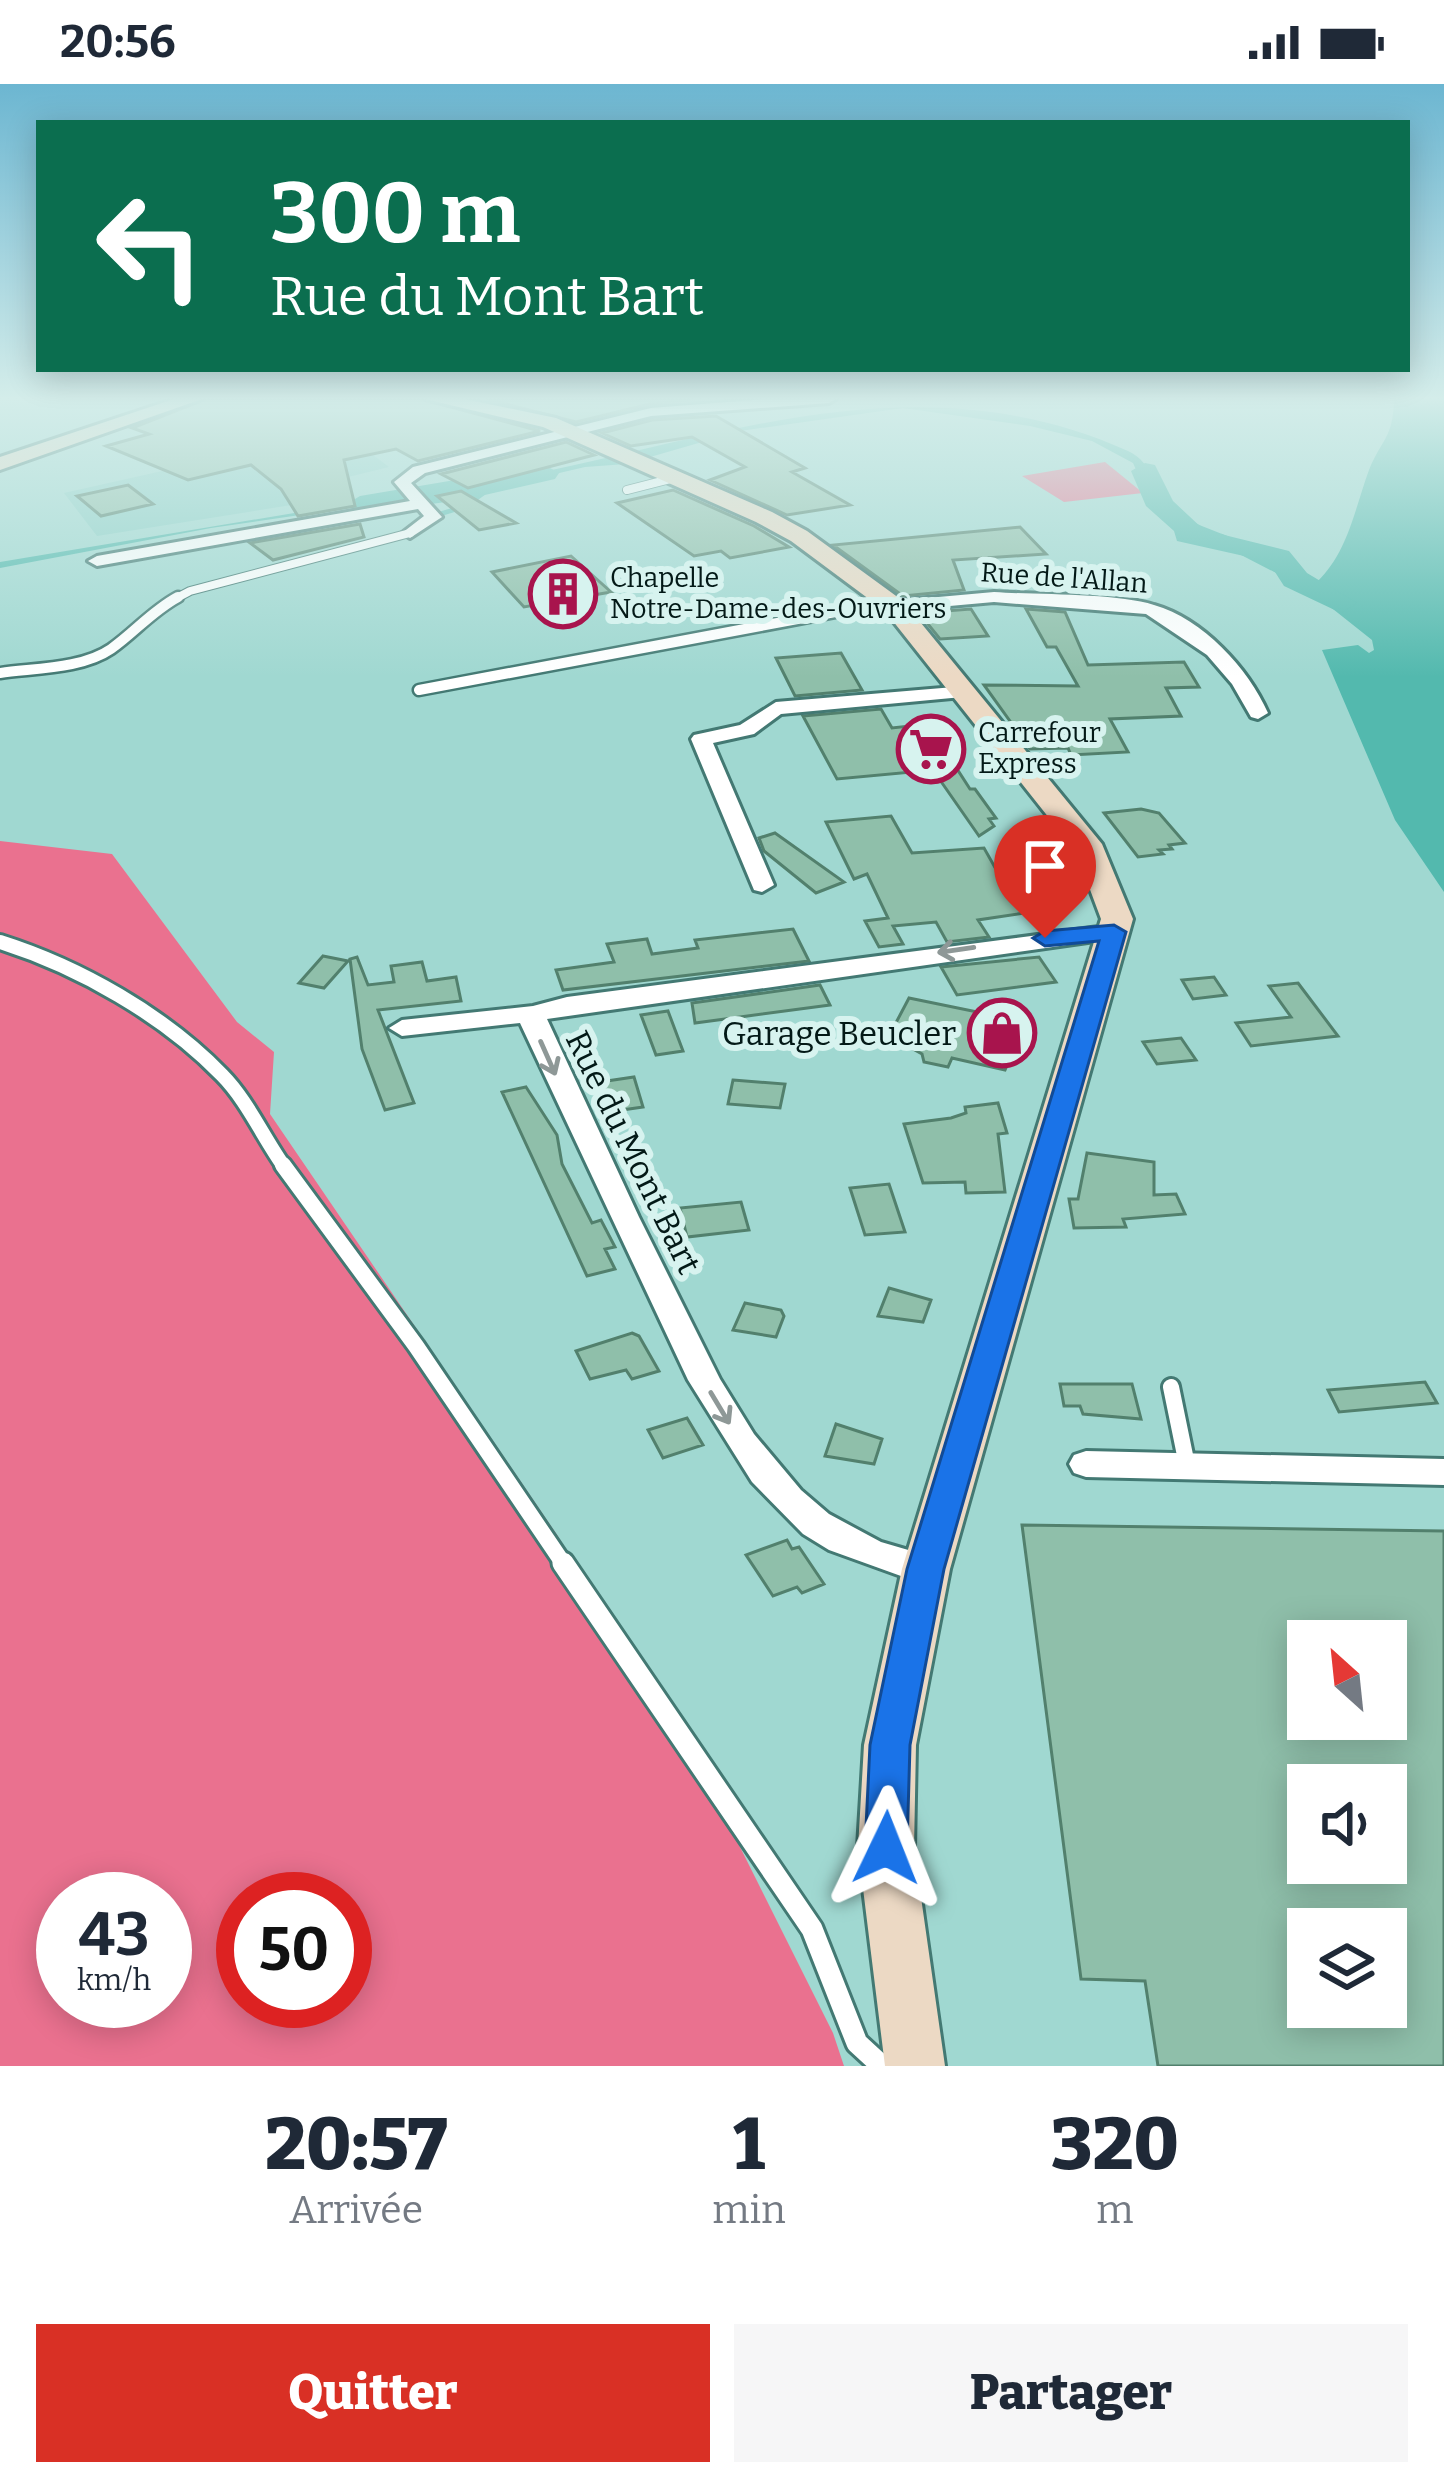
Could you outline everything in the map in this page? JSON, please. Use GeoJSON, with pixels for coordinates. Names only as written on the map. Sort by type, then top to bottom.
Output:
{"type":"FeatureCollection","features":[{"type":"Feature","properties":{"kind":"main road"},"geometry":{"type":"LineString","coordinates":[[703,491],[799,536],[891,604],[1091,850],[1117,919],[926,1569],[890,1745],[886,1848],[915,2066]]}},
{"type":"Feature","properties":{"kind":"street"},"geometry":{"type":"LineString","coordinates":[[410,533],[431,523],[433,511],[411,491]]}},
{"type":"Feature","properties":{"kind":"street"},"geometry":{"type":"LineString","coordinates":[[97,561],[418,498]]}},
{"type":"Feature","properties":{"kind":"street","name":"Rue de l'Allan"},"geometry":{"type":"LineString","coordinates":[[891,604],[994,597],[1150,609],[1185,629],[1223,662],[1258,712]]}},
{"type":"Feature","properties":{"kind":"street"},"geometry":{"type":"LineString","coordinates":[[762,885],[701,739],[747,730],[776,708],[967,692]]}},
{"type":"Feature","properties":{"kind":"street","name":"Rue du Mont Bart"},"geometry":{"type":"LineString","coordinates":[[926,1569],[879,1557],[818,1524],[767,1477],[717,1406],[532,1024],[535,1014],[567,1005],[1114,932]]}},
{"type":"Feature","properties":{"kind":"street"},"geometry":{"type":"LineString","coordinates":[[402,1028],[535,1014]]}},
{"type":"Feature","properties":{"kind":"street"},"geometry":{"type":"LineString","coordinates":[[1086,1464],[1444,1472]]}},
{"type":"Feature","properties":{"kind":"lane"},"geometry":{"type":"LineString","coordinates":[[0,674],[86,660],[110,650],[152,611],[190,591],[410,533]]}},
{"type":"Feature","properties":{"kind":"lane"},"geometry":{"type":"LineString","coordinates":[[419,690],[891,604]]}},
{"type":"Feature","properties":{"kind":"lane"},"geometry":{"type":"LineString","coordinates":[[0,942],[46,957],[163,1024],[225,1077],[266,1143],[416,1346],[812,1929],[857,2043],[882,2066]]}},
{"type":"Feature","properties":{"kind":"lane"},"geometry":{"type":"LineString","coordinates":[[1172,1387],[1187,1465]]}},
{"type":"Feature","properties":{"kind":"shaded area"},"geometry":{"type":"Polygon","coordinates":[[[351,491],[354,495],[97,536],[64,493],[351,491]]]}},
{"type":"Feature","properties":{"kind":"shaded area"},"geometry":{"type":"Polygon","coordinates":[[[1047,491],[1143,493],[1064,502],[1047,491]]]}},
{"type":"Feature","properties":{"kind":"shaded area"},"geometry":{"type":"Polygon","coordinates":[[[1146,491],[1159,491],[1177,513],[1317,582],[1343,544],[1362,491],[1444,491],[1444,892],[1395,820],[1322,650],[1358,645],[1369,653],[1374,650],[1372,640],[1309,590],[1152,505],[1146,491]]]}},
{"type":"Feature","properties":{"kind":"shaded area"},"geometry":{"type":"Polygon","coordinates":[[[408,494],[409,499],[211,528],[0,568],[0,562],[408,494]]]}},
{"type":"Feature","properties":{"kind":"shaded area"},"geometry":{"type":"Polygon","coordinates":[[[0,841],[112,854],[237,1022],[274,1052],[270,1114],[557,1535],[697,1761],[833,2033],[844,2066],[0,2066],[0,841]]]}},
{"type":"Feature","properties":{"kind":"building"},"geometry":{"type":"Polygon","coordinates":[[[137,491],[153,504],[101,516],[77,496],[137,491]]]}},
{"type":"Feature","properties":{"kind":"building"},"geometry":{"type":"Polygon","coordinates":[[[283,491],[352,491],[355,506],[298,516],[283,491]]]}},
{"type":"Feature","properties":{"kind":"building"},"geometry":{"type":"Polygon","coordinates":[[[462,491],[516,523],[479,530],[437,496],[462,491]]]}},
{"type":"Feature","properties":{"kind":"building"},"geometry":{"type":"Polygon","coordinates":[[[676,491],[789,547],[730,558],[721,551],[694,556],[617,503],[676,491]]]}},
{"type":"Feature","properties":{"kind":"building"},"geometry":{"type":"Polygon","coordinates":[[[735,491],[826,491],[850,505],[787,515],[735,491]]]}},
{"type":"Feature","properties":{"kind":"building"},"geometry":{"type":"Polygon","coordinates":[[[360,524],[364,537],[273,560],[250,543],[360,524]]]}},
{"type":"Feature","properties":{"kind":"building"},"geometry":{"type":"Polygon","coordinates":[[[1020,527],[1046,554],[953,560],[964,590],[903,596],[833,545],[1020,527]]]}},
{"type":"Feature","properties":{"kind":"building"},"geometry":{"type":"Polygon","coordinates":[[[571,556],[611,592],[524,607],[492,572],[571,556]]]}},
{"type":"Feature","properties":{"kind":"building"},"geometry":{"type":"Polygon","coordinates":[[[971,609],[988,636],[940,639],[919,613],[971,609]]]}},
{"type":"Feature","properties":{"kind":"building"},"geometry":{"type":"Polygon","coordinates":[[[1026,609],[1065,612],[1088,665],[1184,662],[1199,687],[1166,688],[1181,716],[1110,719],[1128,752],[1071,755],[1068,748],[1030,749],[984,685],[1078,686],[1056,647],[1047,647],[1026,609]]]}},
{"type":"Feature","properties":{"kind":"building"},"geometry":{"type":"Polygon","coordinates":[[[841,653],[862,690],[795,696],[776,658],[841,653]]]}},
{"type":"Feature","properties":{"kind":"building"},"geometry":{"type":"Polygon","coordinates":[[[881,709],[892,728],[928,724],[970,789],[975,789],[996,818],[989,819],[994,826],[979,836],[933,770],[837,779],[803,716],[881,709]]]}},
{"type":"Feature","properties":{"kind":"building"},"geometry":{"type":"Polygon","coordinates":[[[1141,809],[1159,813],[1185,843],[1159,850],[1163,854],[1138,857],[1104,813],[1141,809]]]}},
{"type":"Feature","properties":{"kind":"building"},"geometry":{"type":"Polygon","coordinates":[[[891,816],[912,853],[984,848],[1002,880],[1018,878],[1038,911],[978,920],[989,937],[947,942],[936,922],[893,926],[903,944],[879,947],[865,921],[888,918],[867,874],[854,879],[826,822],[891,816]]]}},
{"type":"Feature","properties":{"kind":"building"},"geometry":{"type":"Polygon","coordinates":[[[775,833],[844,882],[816,893],[764,851],[759,838],[775,833]]]}},
{"type":"Feature","properties":{"kind":"building"},"geometry":{"type":"Polygon","coordinates":[[[793,929],[809,961],[563,990],[556,970],[614,962],[607,944],[647,939],[652,954],[698,948],[695,940],[793,929]]]}},
{"type":"Feature","properties":{"kind":"building"},"geometry":{"type":"Polygon","coordinates":[[[323,956],[348,961],[324,988],[299,983],[323,956]]]}},
{"type":"Feature","properties":{"kind":"building"},"geometry":{"type":"Polygon","coordinates":[[[357,957],[368,985],[394,982],[391,966],[422,962],[427,981],[456,977],[461,1001],[378,1010],[414,1103],[385,1110],[362,1049],[350,959],[357,957]]]}},
{"type":"Feature","properties":{"kind":"building"},"geometry":{"type":"Polygon","coordinates":[[[1039,957],[1056,982],[957,995],[941,967],[1039,957]]]}},
{"type":"Feature","properties":{"kind":"building"},"geometry":{"type":"Polygon","coordinates":[[[1214,977],[1226,995],[1193,999],[1182,980],[1214,977]]]}},
{"type":"Feature","properties":{"kind":"building"},"geometry":{"type":"Polygon","coordinates":[[[1298,983],[1338,1036],[1251,1046],[1236,1023],[1291,1017],[1269,986],[1298,983]]]}},
{"type":"Feature","properties":{"kind":"building"},"geometry":{"type":"Polygon","coordinates":[[[820,985],[830,1005],[695,1023],[692,1003],[820,985]]]}},
{"type":"Feature","properties":{"kind":"building"},"geometry":{"type":"Polygon","coordinates":[[[909,998],[1026,1022],[1005,1070],[952,1058],[948,1067],[924,1062],[922,1054],[889,1036],[909,998]]]}},
{"type":"Feature","properties":{"kind":"building"},"geometry":{"type":"Polygon","coordinates":[[[668,1011],[683,1051],[656,1055],[641,1015],[668,1011]]]}},
{"type":"Feature","properties":{"kind":"building"},"geometry":{"type":"Polygon","coordinates":[[[1181,1038],[1196,1060],[1157,1064],[1143,1042],[1181,1038]]]}},
{"type":"Feature","properties":{"kind":"building"},"geometry":{"type":"Polygon","coordinates":[[[634,1077],[643,1107],[608,1112],[600,1082],[634,1077]]]}},
{"type":"Feature","properties":{"kind":"building"},"geometry":{"type":"Polygon","coordinates":[[[733,1080],[785,1084],[780,1108],[728,1104],[733,1080]]]}},
{"type":"Feature","properties":{"kind":"building"},"geometry":{"type":"Polygon","coordinates":[[[526,1087],[557,1135],[562,1164],[592,1223],[601,1220],[615,1247],[605,1249],[615,1269],[587,1276],[502,1092],[526,1087]]]}},
{"type":"Feature","properties":{"kind":"building"},"geometry":{"type":"Polygon","coordinates":[[[998,1103],[1007,1133],[998,1134],[1005,1192],[966,1193],[965,1182],[923,1183],[904,1124],[951,1118],[966,1113],[965,1107],[998,1103]]]}},
{"type":"Feature","properties":{"kind":"building"},"geometry":{"type":"Polygon","coordinates":[[[1087,1153],[1154,1162],[1154,1195],[1176,1194],[1185,1214],[1123,1219],[1126,1227],[1074,1228],[1069,1199],[1078,1199],[1087,1153]]]}},
{"type":"Feature","properties":{"kind":"building"},"geometry":{"type":"Polygon","coordinates":[[[889,1184],[905,1232],[865,1235],[850,1188],[889,1184]]]}},
{"type":"Feature","properties":{"kind":"building"},"geometry":{"type":"Polygon","coordinates":[[[741,1202],[749,1230],[687,1237],[680,1208],[741,1202]]]}},
{"type":"Feature","properties":{"kind":"building"},"geometry":{"type":"Polygon","coordinates":[[[889,1288],[931,1300],[923,1322],[878,1316],[889,1288]]]}},
{"type":"Feature","properties":{"kind":"building"},"geometry":{"type":"Polygon","coordinates":[[[745,1303],[781,1310],[784,1316],[776,1337],[733,1330],[745,1303]]]}},
{"type":"Feature","properties":{"kind":"building"},"geometry":{"type":"Polygon","coordinates":[[[632,1333],[639,1336],[659,1371],[632,1379],[626,1370],[590,1379],[576,1351],[632,1333]]]}},
{"type":"Feature","properties":{"kind":"building"},"geometry":{"type":"Polygon","coordinates":[[[1425,1382],[1437,1403],[1339,1412],[1328,1390],[1425,1382]]]}},
{"type":"Feature","properties":{"kind":"building"},"geometry":{"type":"Polygon","coordinates":[[[1060,1384],[1132,1384],[1141,1419],[1083,1414],[1080,1406],[1064,1406],[1060,1384]]]}},
{"type":"Feature","properties":{"kind":"building"},"geometry":{"type":"Polygon","coordinates":[[[687,1418],[703,1445],[663,1458],[648,1430],[687,1418]]]}},
{"type":"Feature","properties":{"kind":"building"},"geometry":{"type":"Polygon","coordinates":[[[836,1424],[882,1439],[874,1464],[825,1456],[836,1424]]]}},
{"type":"Feature","properties":{"kind":"building"},"geometry":{"type":"Polygon","coordinates":[[[1022,1525],[1444,1531],[1444,2066],[1158,2066],[1145,1981],[1081,1979],[1022,1525]]]}},
{"type":"Feature","properties":{"kind":"building"},"geometry":{"type":"Polygon","coordinates":[[[787,1540],[792,1549],[799,1547],[824,1584],[802,1593],[797,1587],[773,1596],[746,1555],[787,1540]]]}},
{"type":"Feature","properties":{"kind":"waterway"},"geometry":{"type":"LineString","coordinates":[[360,505],[456,491]]}},
{"type":"Feature","properties":{"kind":"waterway"},"geometry":{"type":"LineString","coordinates":[[440,514],[466,506],[486,491]]}},
{"type":"Feature","properties":{"kind":"waterway"},"geometry":{"type":"LineString","coordinates":[[1154,491],[1161,506],[1189,528],[1188,535],[1278,558],[1295,579],[1341,603]]}},
{"type":"Feature","properties":{"kind":"place","name":"Chapelle Notre-Dame-des-Ouvriers"},"geometry":{"type":"Point","coordinates":[563,594]}},
{"type":"Feature","properties":{"kind":"place","name":"Carrefour Express"},"geometry":{"type":"Point","coordinates":[931,749]}},
{"type":"Feature","properties":{"kind":"place","name":"Garage Beucler"},"geometry":{"type":"Point","coordinates":[1002,1033]}},
{"type":"Feature","properties":{"kind":"route"},"geometry":{"type":"LineString","coordinates":[[886,1848],[890,1745],[926,1569],[1114,932],[1045,938]]}}]}
